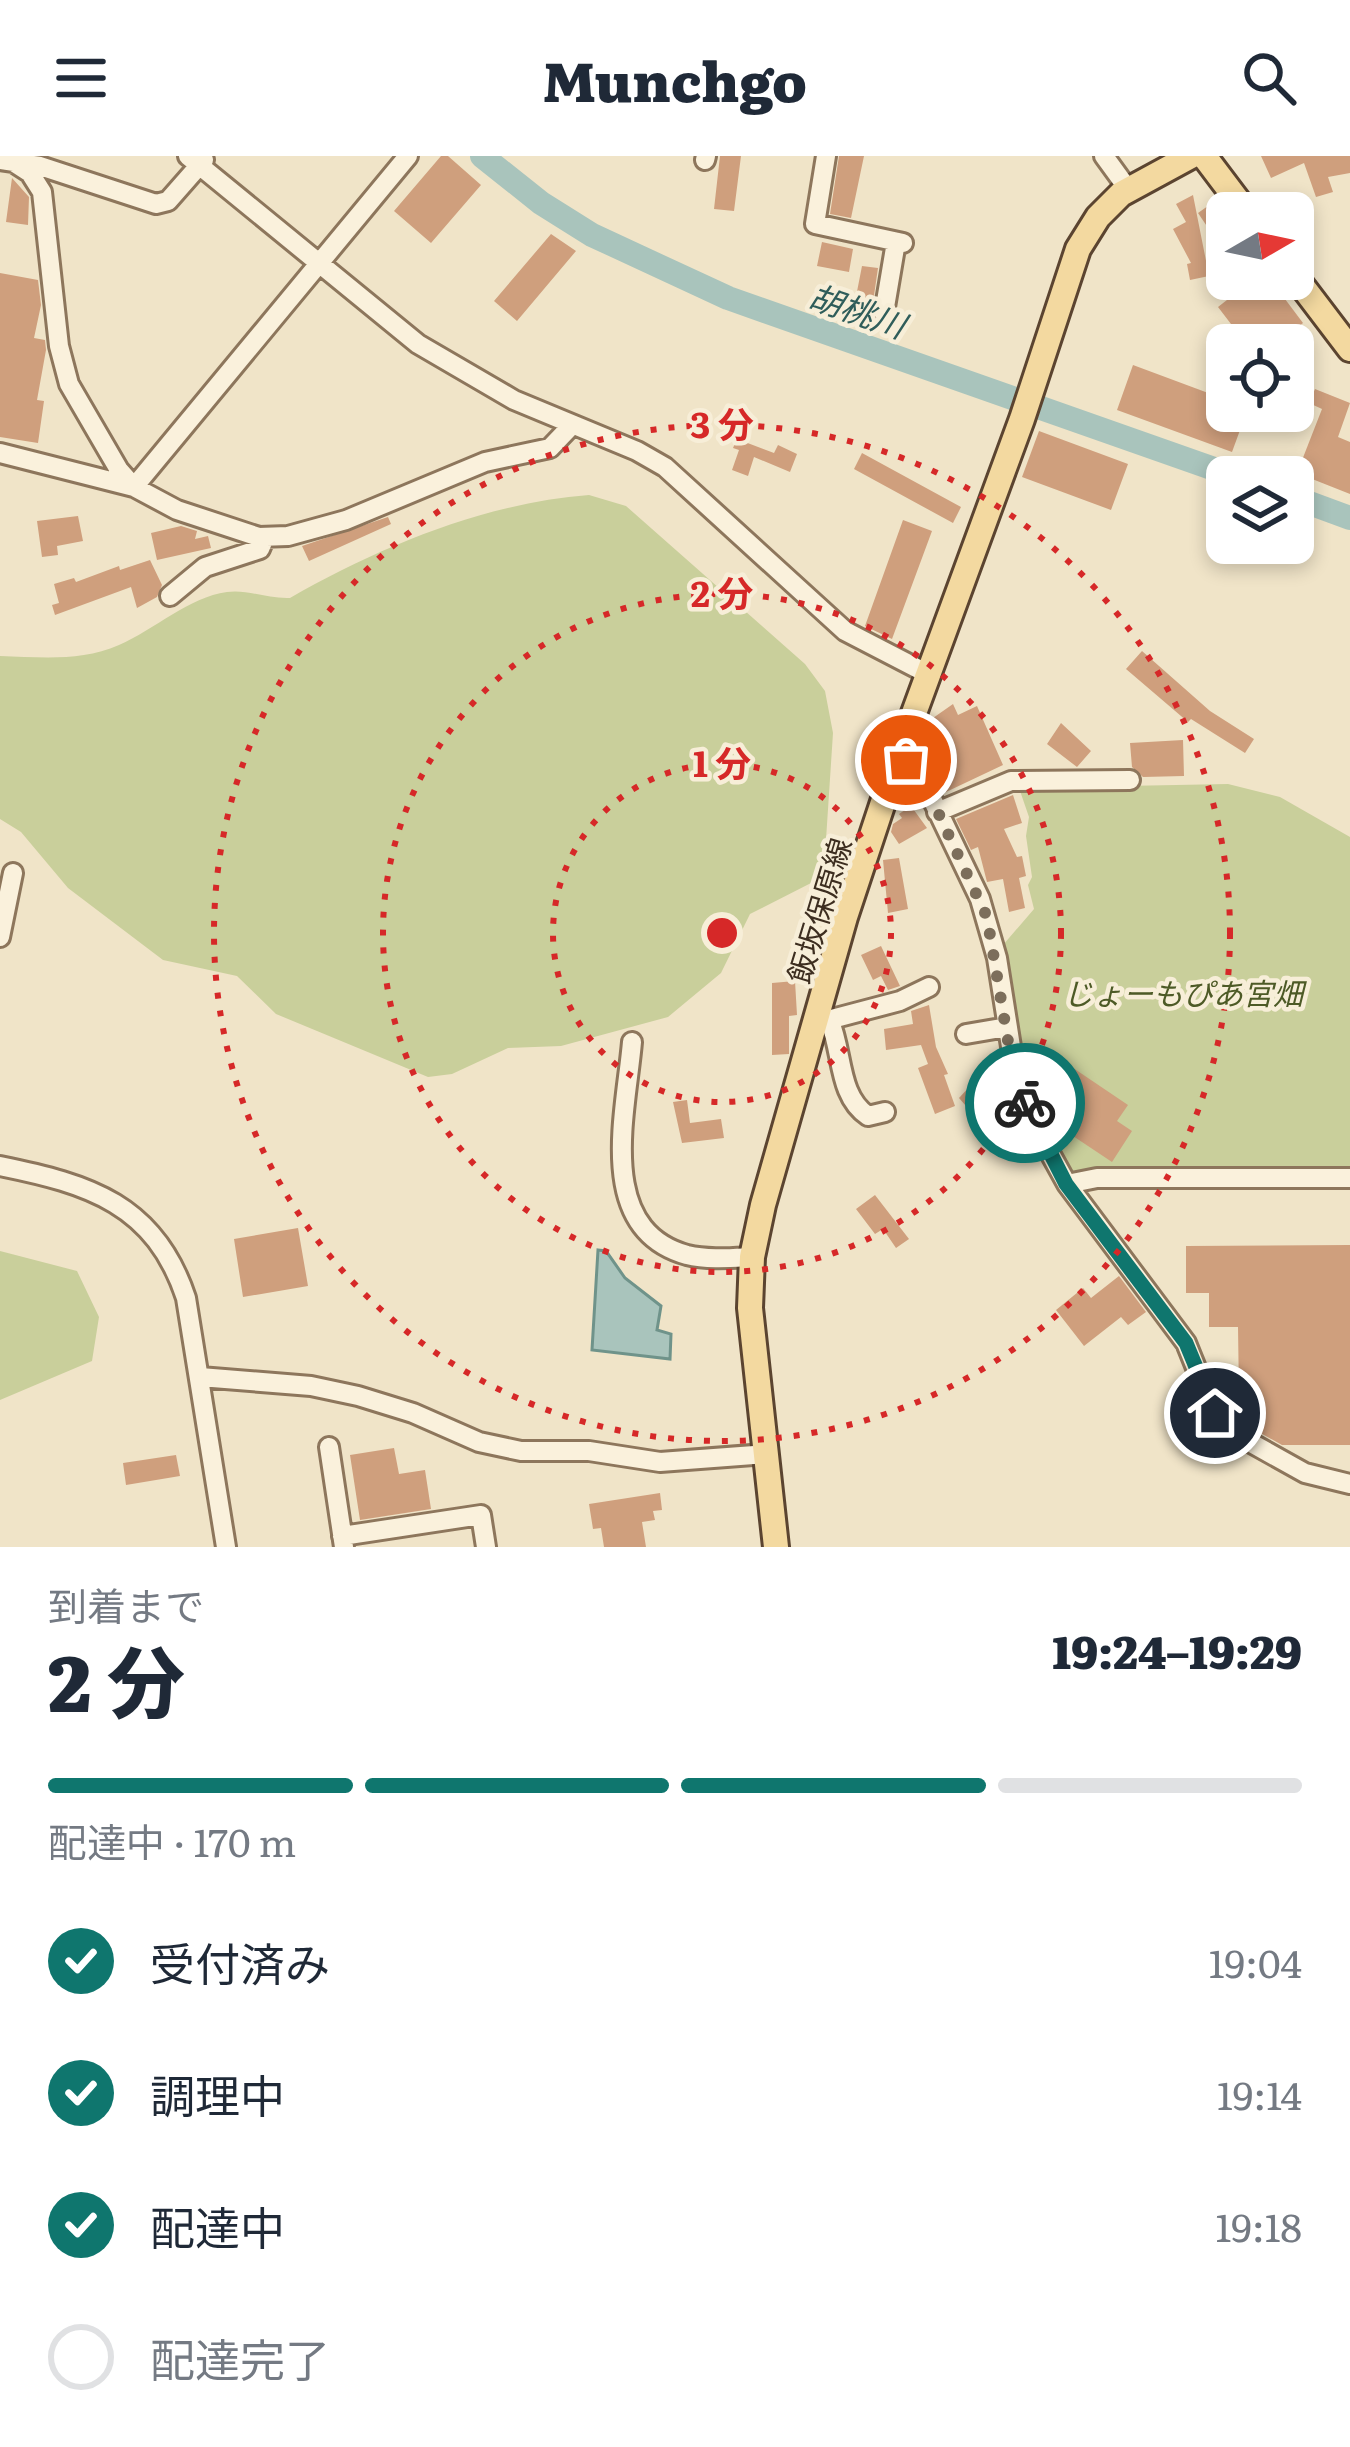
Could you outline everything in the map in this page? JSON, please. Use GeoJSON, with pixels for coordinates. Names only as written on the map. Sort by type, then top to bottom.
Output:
{"type":"FeatureCollection","features":[{"type":"Feature","properties":{"kind":"main road","name":"飯坂保原線"},"geometry":{"type":"LineString","coordinates":[[776,1547],[750,1308],[752,1257],[763,1205],[899,754],[1022,418],[1078,249],[1097,218],[1129,189],[1191,156]]}},
{"type":"Feature","properties":{"kind":"main road"},"geometry":{"type":"LineString","coordinates":[[1204,156],[1231,192]]}},
{"type":"Feature","properties":{"kind":"main road"},"geometry":{"type":"LineString","coordinates":[[1313,300],[1350,349]]}},
{"type":"Feature","properties":{"kind":"street"},"geometry":{"type":"LineString","coordinates":[[134,487],[408,156]]}},
{"type":"Feature","properties":{"kind":"street"},"geometry":{"type":"LineString","coordinates":[[826,156],[815,224],[900,242],[884,313]]}},
{"type":"Feature","properties":{"kind":"street"},"geometry":{"type":"LineString","coordinates":[[1105,156],[1129,189]]}},
{"type":"Feature","properties":{"kind":"street"},"geometry":{"type":"LineString","coordinates":[[7,161],[29,163],[156,204],[168,201],[198,159],[418,344],[498,392],[665,467],[845,631],[930,675]]}},
{"type":"Feature","properties":{"kind":"street"},"geometry":{"type":"LineString","coordinates":[[7,161],[30,173],[40,188],[64,371],[75,400],[134,487]]}},
{"type":"Feature","properties":{"kind":"street"},"geometry":{"type":"LineString","coordinates":[[40,188],[46,175],[55,171]]}},
{"type":"Feature","properties":{"kind":"street"},"geometry":{"type":"LineString","coordinates":[[0,453],[134,487],[177,510],[265,537],[288,536],[346,520],[484,462],[550,448],[572,425]]}},
{"type":"Feature","properties":{"kind":"street"},"geometry":{"type":"LineString","coordinates":[[170,596],[205,567],[260,549],[265,537]]}},
{"type":"Feature","properties":{"kind":"street"},"geometry":{"type":"LineString","coordinates":[[899,754],[922,778],[987,917],[1011,1059],[1025,1104],[1066,1184],[1186,1343],[1219,1425],[1305,1473],[1350,1484]]}},
{"type":"Feature","properties":{"kind":"street"},"geometry":{"type":"LineString","coordinates":[[937,812],[1012,782],[1130,780]]}},
{"type":"Feature","properties":{"kind":"street"},"geometry":{"type":"LineString","coordinates":[[0,937],[13,873]]}},
{"type":"Feature","properties":{"kind":"street"},"geometry":{"type":"LineString","coordinates":[[885,1112],[868,1116],[857,1107],[823,1016],[900,1001],[929,988]]}},
{"type":"Feature","properties":{"kind":"street"},"geometry":{"type":"LineString","coordinates":[[966,1034],[1007,1027]]}},
{"type":"Feature","properties":{"kind":"street"},"geometry":{"type":"LineString","coordinates":[[632,1042],[622,1166],[624,1191],[633,1213],[655,1238],[685,1254],[752,1257]]}},
{"type":"Feature","properties":{"kind":"street"},"geometry":{"type":"LineString","coordinates":[[0,1166],[63,1179],[122,1206],[147,1229],[179,1279],[200,1377],[226,1547]]}},
{"type":"Feature","properties":{"kind":"street"},"geometry":{"type":"LineString","coordinates":[[1066,1184],[1097,1178],[1350,1178]]}},
{"type":"Feature","properties":{"kind":"street"},"geometry":{"type":"LineString","coordinates":[[200,1377],[310,1386],[358,1396],[479,1442],[521,1451],[590,1451],[660,1462],[766,1454]]}},
{"type":"Feature","properties":{"kind":"street"},"geometry":{"type":"LineString","coordinates":[[328,1447],[343,1542],[481,1515],[486,1547]]}},
{"type":"Feature","properties":{"kind":"green space"},"geometry":{"type":"Polygon","coordinates":[[[589,495],[626,506],[805,664],[825,691],[833,733],[825,855],[813,882],[750,914],[721,973],[668,1017],[561,1046],[508,1048],[452,1074],[428,1077],[276,1014],[237,976],[163,960],[68,888],[21,832],[0,819],[0,656],[90,654],[132,639],[213,595],[235,591],[290,598],[360,561],[435,530],[511,507],[589,495]]]}},
{"type":"Feature","properties":{"kind":"green space","name":"じょーもぴあ宮畑"},"geometry":{"type":"Polygon","coordinates":[[[1228,784],[1280,797],[1350,837],[1350,1187],[1081,1187],[1038,1099],[1021,1042],[1003,945],[1034,909],[1028,885],[1032,877],[1026,836],[1029,817],[1019,788],[1228,784]]]}},
{"type":"Feature","properties":{"kind":"green space"},"geometry":{"type":"Polygon","coordinates":[[[0,1251],[77,1271],[99,1317],[92,1361],[0,1400],[0,1251]]]}},
{"type":"Feature","properties":{"kind":"water"},"geometry":{"type":"Polygon","coordinates":[[[598,1250],[606,1251],[625,1278],[661,1306],[657,1330],[671,1334],[670,1359],[592,1350],[598,1250]]]}},
{"type":"Feature","properties":{"kind":"building"},"geometry":{"type":"Polygon","coordinates":[[[441,156],[448,156],[481,185],[431,243],[394,211],[441,156]]]}},
{"type":"Feature","properties":{"kind":"building"},"geometry":{"type":"Polygon","coordinates":[[[720,156],[741,156],[734,211],[714,209],[720,156]]]}},
{"type":"Feature","properties":{"kind":"building"},"geometry":{"type":"Polygon","coordinates":[[[839,156],[864,156],[851,218],[830,214],[839,156]]]}},
{"type":"Feature","properties":{"kind":"building"},"geometry":{"type":"Polygon","coordinates":[[[1261,156],[1350,156],[1350,173],[1328,177],[1333,192],[1316,197],[1304,163],[1271,178],[1261,156]]]}},
{"type":"Feature","properties":{"kind":"building"},"geometry":{"type":"Polygon","coordinates":[[[12,178],[29,197],[28,225],[6,222],[12,178]]]}},
{"type":"Feature","properties":{"kind":"building"},"geometry":{"type":"Polygon","coordinates":[[[1193,195],[1206,277],[1190,280],[1187,264],[1191,263],[1173,229],[1186,222],[1176,204],[1193,195]]]}},
{"type":"Feature","properties":{"kind":"building"},"geometry":{"type":"Polygon","coordinates":[[[551,234],[576,251],[517,321],[494,301],[551,234]]]}},
{"type":"Feature","properties":{"kind":"building"},"geometry":{"type":"Polygon","coordinates":[[[822,242],[853,249],[849,272],[817,266],[822,242]]]}},
{"type":"Feature","properties":{"kind":"building"},"geometry":{"type":"Polygon","coordinates":[[[862,266],[878,268],[871,316],[853,312],[862,266]]]}},
{"type":"Feature","properties":{"kind":"building"},"geometry":{"type":"Polygon","coordinates":[[[0,273],[38,280],[41,305],[34,338],[45,340],[46,350],[37,400],[44,401],[38,443],[0,437],[0,273]]]}},
{"type":"Feature","properties":{"kind":"building"},"geometry":{"type":"Polygon","coordinates":[[[1227,300],[1286,300],[1303,323],[1231,324],[1218,307],[1227,300]]]}},
{"type":"Feature","properties":{"kind":"building"},"geometry":{"type":"Polygon","coordinates":[[[1133,365],[1206,392],[1206,432],[1239,432],[1232,452],[1117,410],[1133,365]]]}},
{"type":"Feature","properties":{"kind":"building"},"geometry":{"type":"Polygon","coordinates":[[[1314,391],[1350,403],[1338,437],[1350,442],[1350,494],[1314,480],[1314,456],[1304,456],[1322,409],[1314,405],[1314,391]]]}},
{"type":"Feature","properties":{"kind":"building"},"geometry":{"type":"Polygon","coordinates":[[[1039,431],[1128,464],[1111,510],[1022,477],[1039,431]]]}},
{"type":"Feature","properties":{"kind":"building"},"geometry":{"type":"Polygon","coordinates":[[[737,439],[774,453],[778,445],[797,454],[790,472],[754,457],[748,476],[732,470],[739,450],[733,448],[737,439]]]}},
{"type":"Feature","properties":{"kind":"building"},"geometry":{"type":"Polygon","coordinates":[[[862,453],[961,507],[953,523],[854,469],[862,453]]]}},
{"type":"Feature","properties":{"kind":"building"},"geometry":{"type":"Polygon","coordinates":[[[78,516],[83,541],[57,546],[58,555],[42,557],[37,521],[78,516]]]}},
{"type":"Feature","properties":{"kind":"building"},"geometry":{"type":"Polygon","coordinates":[[[388,517],[391,524],[309,561],[302,546],[388,517]]]}},
{"type":"Feature","properties":{"kind":"building"},"geometry":{"type":"Polygon","coordinates":[[[903,520],[932,531],[892,639],[865,626],[903,520]]]}},
{"type":"Feature","properties":{"kind":"building"},"geometry":{"type":"Polygon","coordinates":[[[181,526],[197,531],[195,539],[208,536],[211,548],[157,560],[151,533],[181,526]]]}},
{"type":"Feature","properties":{"kind":"building"},"geometry":{"type":"Polygon","coordinates":[[[150,560],[162,585],[157,597],[137,608],[131,587],[55,615],[52,605],[59,603],[54,584],[150,560]]]}},
{"type":"Feature","properties":{"kind":"building"},"geometry":{"type":"Polygon","coordinates":[[[1142,651],[1210,711],[1254,739],[1245,753],[1191,719],[1188,722],[1126,669],[1142,651]]]}},
{"type":"Feature","properties":{"kind":"building"},"geometry":{"type":"Polygon","coordinates":[[[953,704],[958,715],[977,706],[1003,765],[946,792],[922,739],[939,732],[933,718],[953,704]]]}},
{"type":"Feature","properties":{"kind":"building"},"geometry":{"type":"Polygon","coordinates":[[[1061,723],[1091,751],[1077,767],[1047,744],[1061,723]]]}},
{"type":"Feature","properties":{"kind":"building"},"geometry":{"type":"Polygon","coordinates":[[[1183,740],[1184,776],[1143,777],[1132,767],[1130,743],[1183,740]]]}},
{"type":"Feature","properties":{"kind":"building"},"geometry":{"type":"Polygon","coordinates":[[[1013,795],[1022,823],[1004,829],[1017,857],[1022,856],[1026,876],[1019,878],[1025,908],[1009,912],[1003,879],[987,882],[978,847],[971,850],[956,819],[1013,795]]]}},
{"type":"Feature","properties":{"kind":"building"},"geometry":{"type":"Polygon","coordinates":[[[911,806],[927,828],[899,844],[891,832],[893,824],[911,806]]]}},
{"type":"Feature","properties":{"kind":"building"},"geometry":{"type":"Polygon","coordinates":[[[899,858],[908,909],[888,913],[883,860],[899,858]]]}},
{"type":"Feature","properties":{"kind":"building"},"geometry":{"type":"Polygon","coordinates":[[[881,946],[900,986],[888,990],[881,976],[873,980],[861,955],[881,946]]]}},
{"type":"Feature","properties":{"kind":"building"},"geometry":{"type":"Polygon","coordinates":[[[795,981],[797,1015],[789,1016],[789,1054],[772,1055],[772,983],[795,981]]]}},
{"type":"Feature","properties":{"kind":"building"},"geometry":{"type":"Polygon","coordinates":[[[929,1005],[936,1047],[955,1106],[935,1114],[918,1068],[928,1064],[921,1045],[886,1050],[884,1029],[913,1024],[911,1011],[929,1005]]]}},
{"type":"Feature","properties":{"kind":"building"},"geometry":{"type":"Polygon","coordinates":[[[1048,1051],[1128,1105],[1117,1121],[1132,1131],[1112,1162],[1046,1118],[1058,1095],[1031,1076],[1048,1051]]]}},
{"type":"Feature","properties":{"kind":"building"},"geometry":{"type":"Polygon","coordinates":[[[971,1085],[1009,1121],[993,1137],[959,1098],[971,1085]]]}},
{"type":"Feature","properties":{"kind":"building"},"geometry":{"type":"Polygon","coordinates":[[[687,1100],[690,1123],[721,1119],[724,1138],[682,1143],[673,1102],[687,1100]]]}},
{"type":"Feature","properties":{"kind":"building"},"geometry":{"type":"Polygon","coordinates":[[[875,1195],[909,1239],[896,1248],[883,1229],[875,1234],[856,1209],[875,1195]]]}},
{"type":"Feature","properties":{"kind":"building"},"geometry":{"type":"Polygon","coordinates":[[[298,1228],[308,1286],[243,1297],[234,1239],[298,1228]]]}},
{"type":"Feature","properties":{"kind":"building"},"geometry":{"type":"Polygon","coordinates":[[[1350,1245],[1350,1445],[1282,1445],[1230,1416],[1230,1396],[1239,1396],[1238,1327],[1209,1327],[1209,1293],[1186,1293],[1186,1246],[1350,1245]]]}},
{"type":"Feature","properties":{"kind":"building"},"geometry":{"type":"Polygon","coordinates":[[[1119,1276],[1146,1312],[1128,1325],[1121,1317],[1084,1346],[1056,1310],[1083,1288],[1091,1298],[1119,1276]]]}},
{"type":"Feature","properties":{"kind":"building"},"geometry":{"type":"Polygon","coordinates":[[[394,1448],[399,1474],[425,1470],[431,1509],[360,1520],[350,1455],[394,1448]]]}},
{"type":"Feature","properties":{"kind":"building"},"geometry":{"type":"Polygon","coordinates":[[[176,1455],[180,1476],[126,1485],[123,1463],[176,1455]]]}},
{"type":"Feature","properties":{"kind":"building"},"geometry":{"type":"Polygon","coordinates":[[[660,1493],[662,1510],[653,1511],[655,1520],[642,1522],[646,1547],[604,1547],[601,1528],[593,1529],[589,1504],[660,1493]]]}},
{"type":"Feature","properties":{"kind":"waterway","name":"胡桃川"},"geometry":{"type":"LineString","coordinates":[[482,156],[541,203],[592,235],[728,298],[1206,466]]}},
{"type":"Feature","properties":{"kind":"waterway","name":"胡桃川"},"geometry":{"type":"LineString","coordinates":[[1314,505],[1350,518]]}},
{"type":"Feature","properties":{"kind":"way so far"},"geometry":{"type":"LineString","coordinates":[[906,760],[922,778],[987,917],[1011,1059],[1025,1103]]}},
{"type":"Feature","properties":{"kind":"route"},"geometry":{"type":"LineString","coordinates":[[1025,1103],[1066,1184],[1186,1343],[1215,1413]]}}]}
